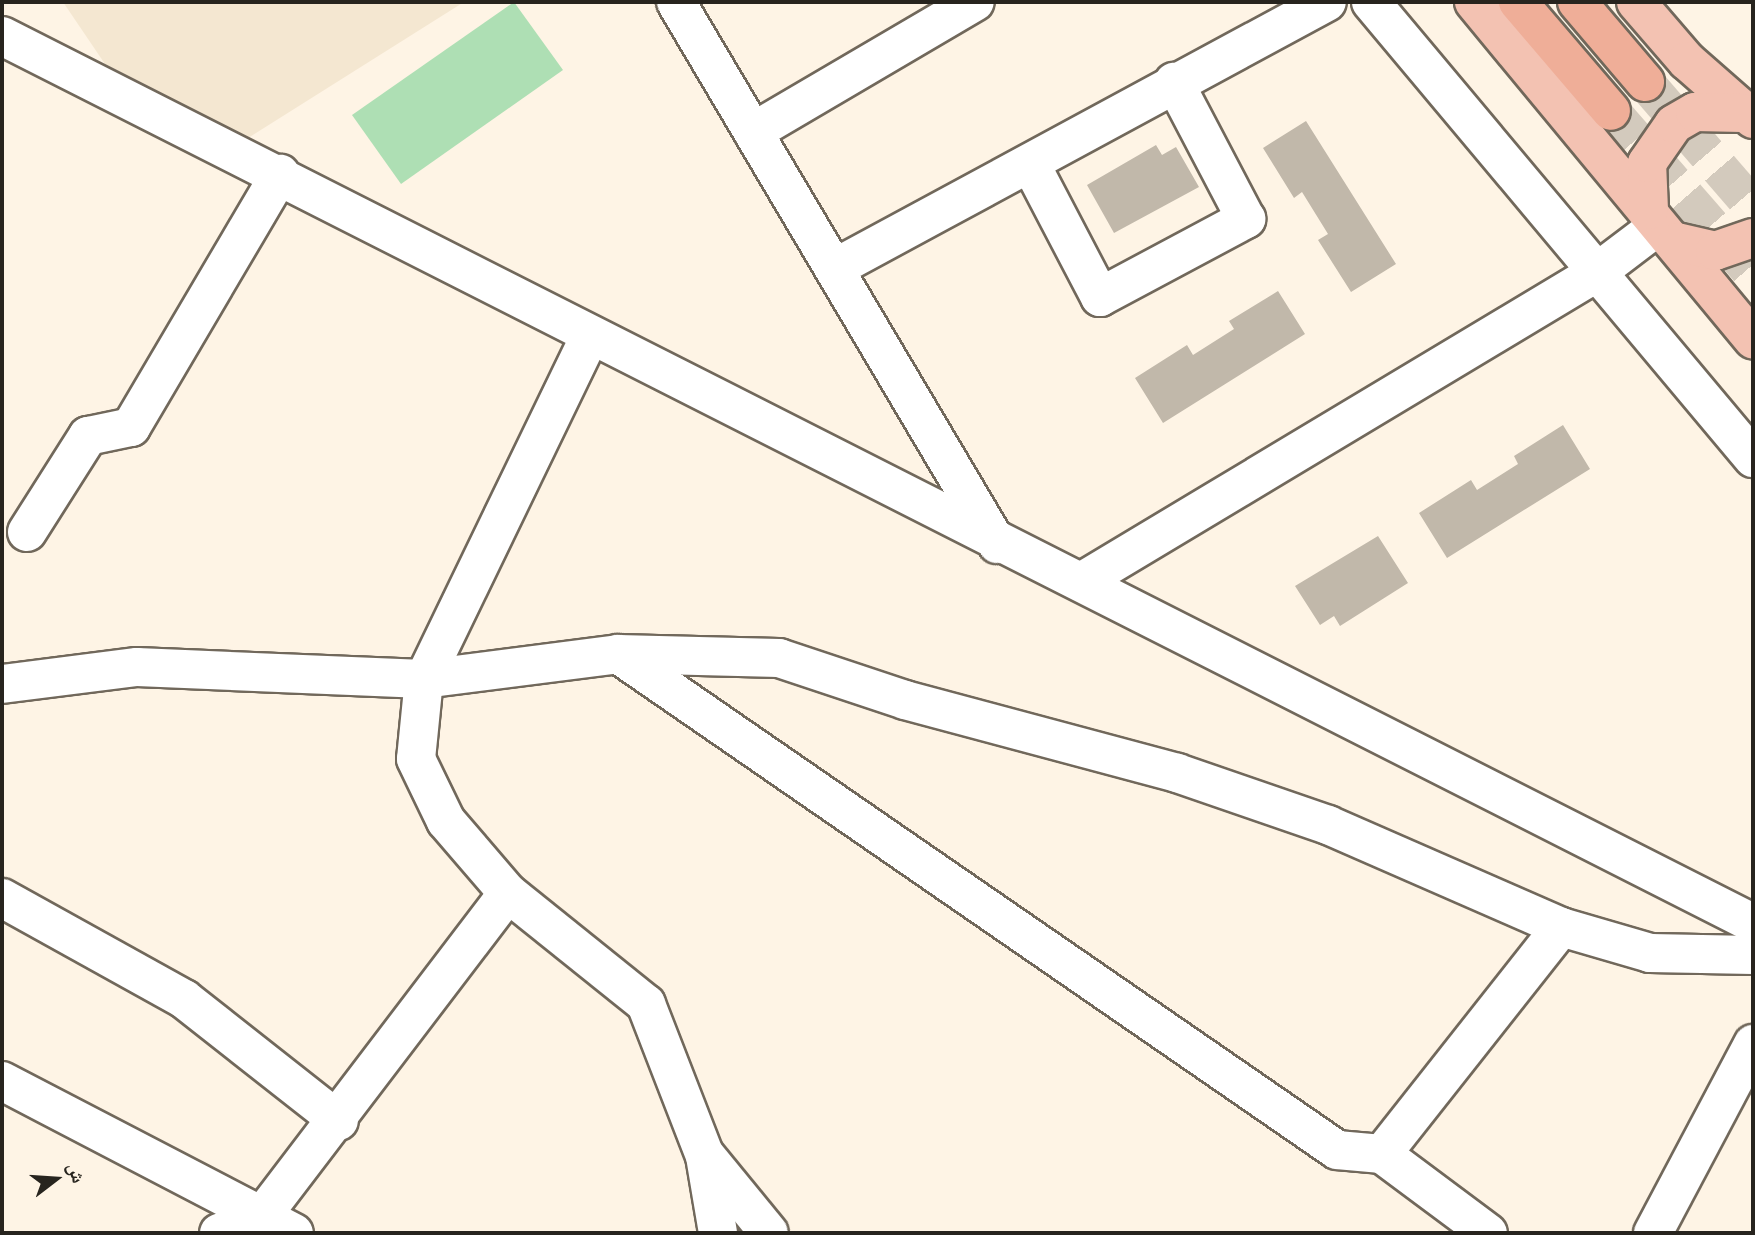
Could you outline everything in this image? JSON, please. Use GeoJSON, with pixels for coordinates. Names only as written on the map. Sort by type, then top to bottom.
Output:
{"type":"FeatureCollection","features":[{"type":"Feature","properties":{"kind":"highway"},"geometry":{"type":"LineString","coordinates":[[1518,2],[1611,111]]}},
{"type":"Feature","properties":{"kind":"highway"},"geometry":{"type":"LineString","coordinates":[[1577,2],[1645,82]]}},
{"type":"Feature","properties":{"kind":"main road"},"geometry":{"type":"LineString","coordinates":[[1474,2],[1753,339]]}},
{"type":"Feature","properties":{"kind":"main road"},"geometry":{"type":"LineString","coordinates":[[1636,2],[1747,116]]}},
{"type":"Feature","properties":{"kind":"main road"},"geometry":{"type":"LineString","coordinates":[[1661,226],[1647,163],[1666,132],[1695,113],[1747,116]]}},
{"type":"Feature","properties":{"kind":"main road"},"geometry":{"type":"LineString","coordinates":[[1661,226],[1715,251],[1753,238]]}},
{"type":"Feature","properties":{"kind":"street"},"geometry":{"type":"LineString","coordinates":[[676,2],[998,544]]}},
{"type":"Feature","properties":{"kind":"street"},"geometry":{"type":"LineString","coordinates":[[753,132],[975,2]]}},
{"type":"Feature","properties":{"kind":"street"},"geometry":{"type":"LineString","coordinates":[[835,268],[1031,165],[1174,82],[1327,2]]}},
{"type":"Feature","properties":{"kind":"street"},"geometry":{"type":"LineString","coordinates":[[1371,2],[1753,458]]}},
{"type":"Feature","properties":{"kind":"street"},"geometry":{"type":"LineString","coordinates":[[2,36],[280,174],[998,544],[1081,582],[1753,923]]}},
{"type":"Feature","properties":{"kind":"street"},"geometry":{"type":"LineString","coordinates":[[1031,165],[1100,297],[1246,219],[1174,82]]}},
{"type":"Feature","properties":{"kind":"street"},"geometry":{"type":"LineString","coordinates":[[27,532],[88,436],[131,427],[280,174]]}},
{"type":"Feature","properties":{"kind":"street"},"geometry":{"type":"LineString","coordinates":[[1081,582],[1596,273],[1661,226]]}},
{"type":"Feature","properties":{"kind":"street"},"geometry":{"type":"LineString","coordinates":[[590,336],[424,679],[416,759],[446,821],[508,893],[646,1004],[705,1156],[718,1233]]}},
{"type":"Feature","properties":{"kind":"street"},"geometry":{"type":"LineString","coordinates":[[618,654],[1337,1150],[1382,1154],[1488,1233]]}},
{"type":"Feature","properties":{"kind":"street"},"geometry":{"type":"LineString","coordinates":[[2,684],[137,667],[424,679],[618,654],[779,658],[905,700],[1177,773],[1328,825],[1561,927],[1650,953],[1753,955]]}},
{"type":"Feature","properties":{"kind":"street"},"geometry":{"type":"LineString","coordinates":[[278,1225],[339,1121],[508,893]]}},
{"type":"Feature","properties":{"kind":"street"},"geometry":{"type":"LineString","coordinates":[[2,898],[184,999],[339,1121]]}},
{"type":"Feature","properties":{"kind":"street"},"geometry":{"type":"LineString","coordinates":[[1382,1154],[1561,927]]}},
{"type":"Feature","properties":{"kind":"street"},"geometry":{"type":"LineString","coordinates":[[1653,1233],[1753,1044]]}},
{"type":"Feature","properties":{"kind":"street"},"geometry":{"type":"LineString","coordinates":[[2,1081],[278,1225]]}},
{"type":"Feature","properties":{"kind":"street"},"geometry":{"type":"LineString","coordinates":[[705,1156],[769,1233]]}},
{"type":"Feature","properties":{"kind":"street"},"geometry":{"type":"LineString","coordinates":[[219,1233],[278,1225]]}},
{"type":"Feature","properties":{"kind":"shaded area"},"geometry":{"type":"Polygon","coordinates":[[[63,2],[464,2],[248,138],[105,64],[63,2]]]}},
{"type":"Feature","properties":{"kind":"green space"},"geometry":{"type":"Polygon","coordinates":[[[514,2],[563,70],[401,184],[352,115],[514,2]]]}},
{"type":"Feature","properties":{"kind":"building"},"geometry":{"type":"Polygon","coordinates":[[[1306,121],[1396,264],[1351,292],[1318,240],[1328,234],[1302,192],[1294,198],[1263,148],[1306,121]]]}},
{"type":"Feature","properties":{"kind":"building"},"geometry":{"type":"Polygon","coordinates":[[[1156,145],[1162,155],[1176,147],[1199,187],[1114,233],[1087,185],[1156,145]]]}},
{"type":"Feature","properties":{"kind":"building"},"geometry":{"type":"Polygon","coordinates":[[[1278,291],[1305,334],[1163,423],[1135,378],[1187,345],[1193,355],[1234,329],[1229,321],[1278,291]]]}},
{"type":"Feature","properties":{"kind":"building"},"geometry":{"type":"Polygon","coordinates":[[[1563,425],[1590,469],[1447,558],[1419,513],[1471,480],[1477,490],[1518,464],[1514,456],[1563,425]]]}},
{"type":"Feature","properties":{"kind":"building"},"geometry":{"type":"Polygon","coordinates":[[[1378,536],[1408,583],[1340,626],[1334,616],[1320,625],[1295,586],[1378,536]]]}},
{"type":"Feature","properties":{"kind":"tunnel"},"geometry":{"type":"LineString","coordinates":[[1645,82],[1753,207]]}},
{"type":"Feature","properties":{"kind":"tunnel"},"geometry":{"type":"LineString","coordinates":[[1611,111],[1753,274]]}}]}
